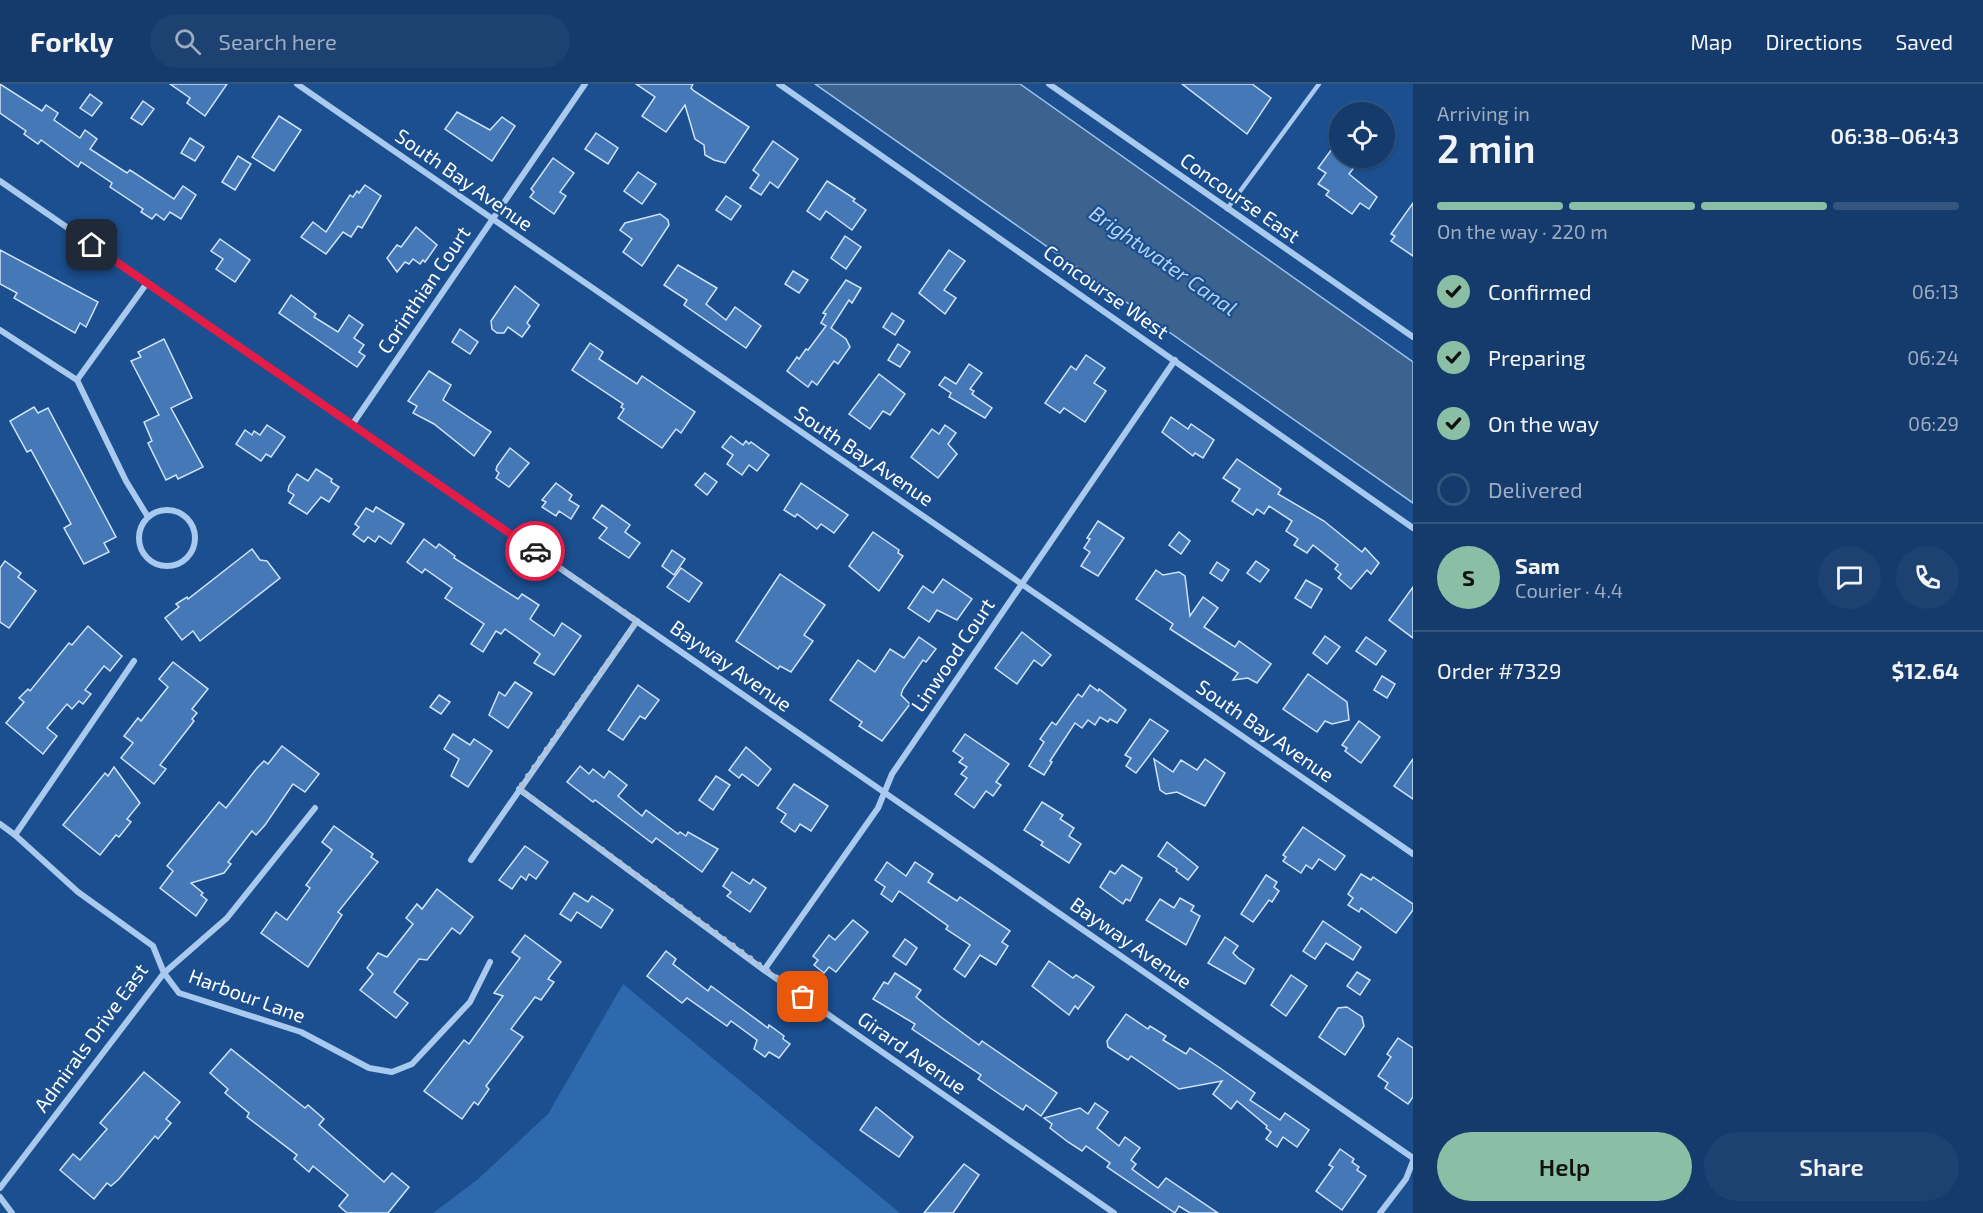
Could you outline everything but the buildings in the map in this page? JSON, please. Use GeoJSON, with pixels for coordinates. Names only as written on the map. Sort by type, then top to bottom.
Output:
{"type":"FeatureCollection","features":[{"type":"Feature","properties":{"kind":"street","name":"South Bay Avenue"},"geometry":{"type":"LineString","coordinates":[[297,84],[1413,854]]}},
{"type":"Feature","properties":{"kind":"street","name":"Corinthian Court"},"geometry":{"type":"LineString","coordinates":[[352,425],[585,84]]}},
{"type":"Feature","properties":{"kind":"street","name":"Concourse West"},"geometry":{"type":"LineString","coordinates":[[779,84],[1413,528]]}},
{"type":"Feature","properties":{"kind":"street","name":"Concourse East"},"geometry":{"type":"LineString","coordinates":[[1049,84],[1413,337]]}},
{"type":"Feature","properties":{"kind":"street","name":"Bayway Avenue"},"geometry":{"type":"LineString","coordinates":[[0,181],[1413,1159]]}},
{"type":"Feature","properties":{"kind":"street"},"geometry":{"type":"LineString","coordinates":[[77,380],[147,283]]}},
{"type":"Feature","properties":{"kind":"street"},"geometry":{"type":"LineString","coordinates":[[0,330],[77,380],[126,481],[148,517]]}},
{"type":"Feature","properties":{"kind":"street","name":"Linwood Court"},"geometry":{"type":"LineString","coordinates":[[764,970],[878,808],[892,774],[1175,360]]}},
{"type":"Feature","properties":{"kind":"street"},"geometry":{"type":"LineString","coordinates":[[168,509],[177,511],[190,521],[195,532],[195,544],[188,557],[181,563],[166,566],[156,564],[144,554],[139,542],[140,529],[148,517],[168,509]]}},
{"type":"Feature","properties":{"kind":"street"},"geometry":{"type":"LineString","coordinates":[[471,861],[637,621]]}},
{"type":"Feature","properties":{"kind":"street"},"geometry":{"type":"LineString","coordinates":[[15,835],[134,661]]}},
{"type":"Feature","properties":{"kind":"street","name":"Girard Avenue"},"geometry":{"type":"LineString","coordinates":[[519,789],[764,970],[1114,1213]]}},
{"type":"Feature","properties":{"kind":"street","name":"Harbour Lane"},"geometry":{"type":"LineString","coordinates":[[315,808],[227,918],[164,974],[180,993],[301,1032],[369,1068],[392,1072],[412,1064],[471,1002],[490,962]]}},
{"type":"Feature","properties":{"kind":"street","name":"Admirals Drive East"},"geometry":{"type":"LineString","coordinates":[[0,825],[15,835],[78,892],[153,946],[164,974],[0,1188]]}},
{"type":"Feature","properties":{"kind":"street"},"geometry":{"type":"LineString","coordinates":[[1380,1213],[1406,1179],[1413,1159]]}},
{"type":"Feature","properties":{"kind":"street"},"geometry":{"type":"LineString","coordinates":[[0,1197],[12,1213]]}},
{"type":"Feature","properties":{"kind":"lane"},"geometry":{"type":"LineString","coordinates":[[1227,209],[1318,84]]}},
{"type":"Feature","properties":{"kind":"shaded area"},"geometry":{"type":"Polygon","coordinates":[[[623,984],[900,1213],[433,1213],[477,1180],[548,1114],[623,984]]]}},
{"type":"Feature","properties":{"kind":"water","name":"Brightwater Canal"},"geometry":{"type":"Polygon","coordinates":[[[815,84],[1020,84],[1413,362],[1413,503],[815,84]]]}},
{"type":"Feature","properties":{"kind":"way so far"},"geometry":{"type":"LineString","coordinates":[[535,551],[637,621],[519,789],[803,997]]}},
{"type":"Feature","properties":{"kind":"route"},"geometry":{"type":"LineString","coordinates":[[92,245],[535,551]]}}]}
